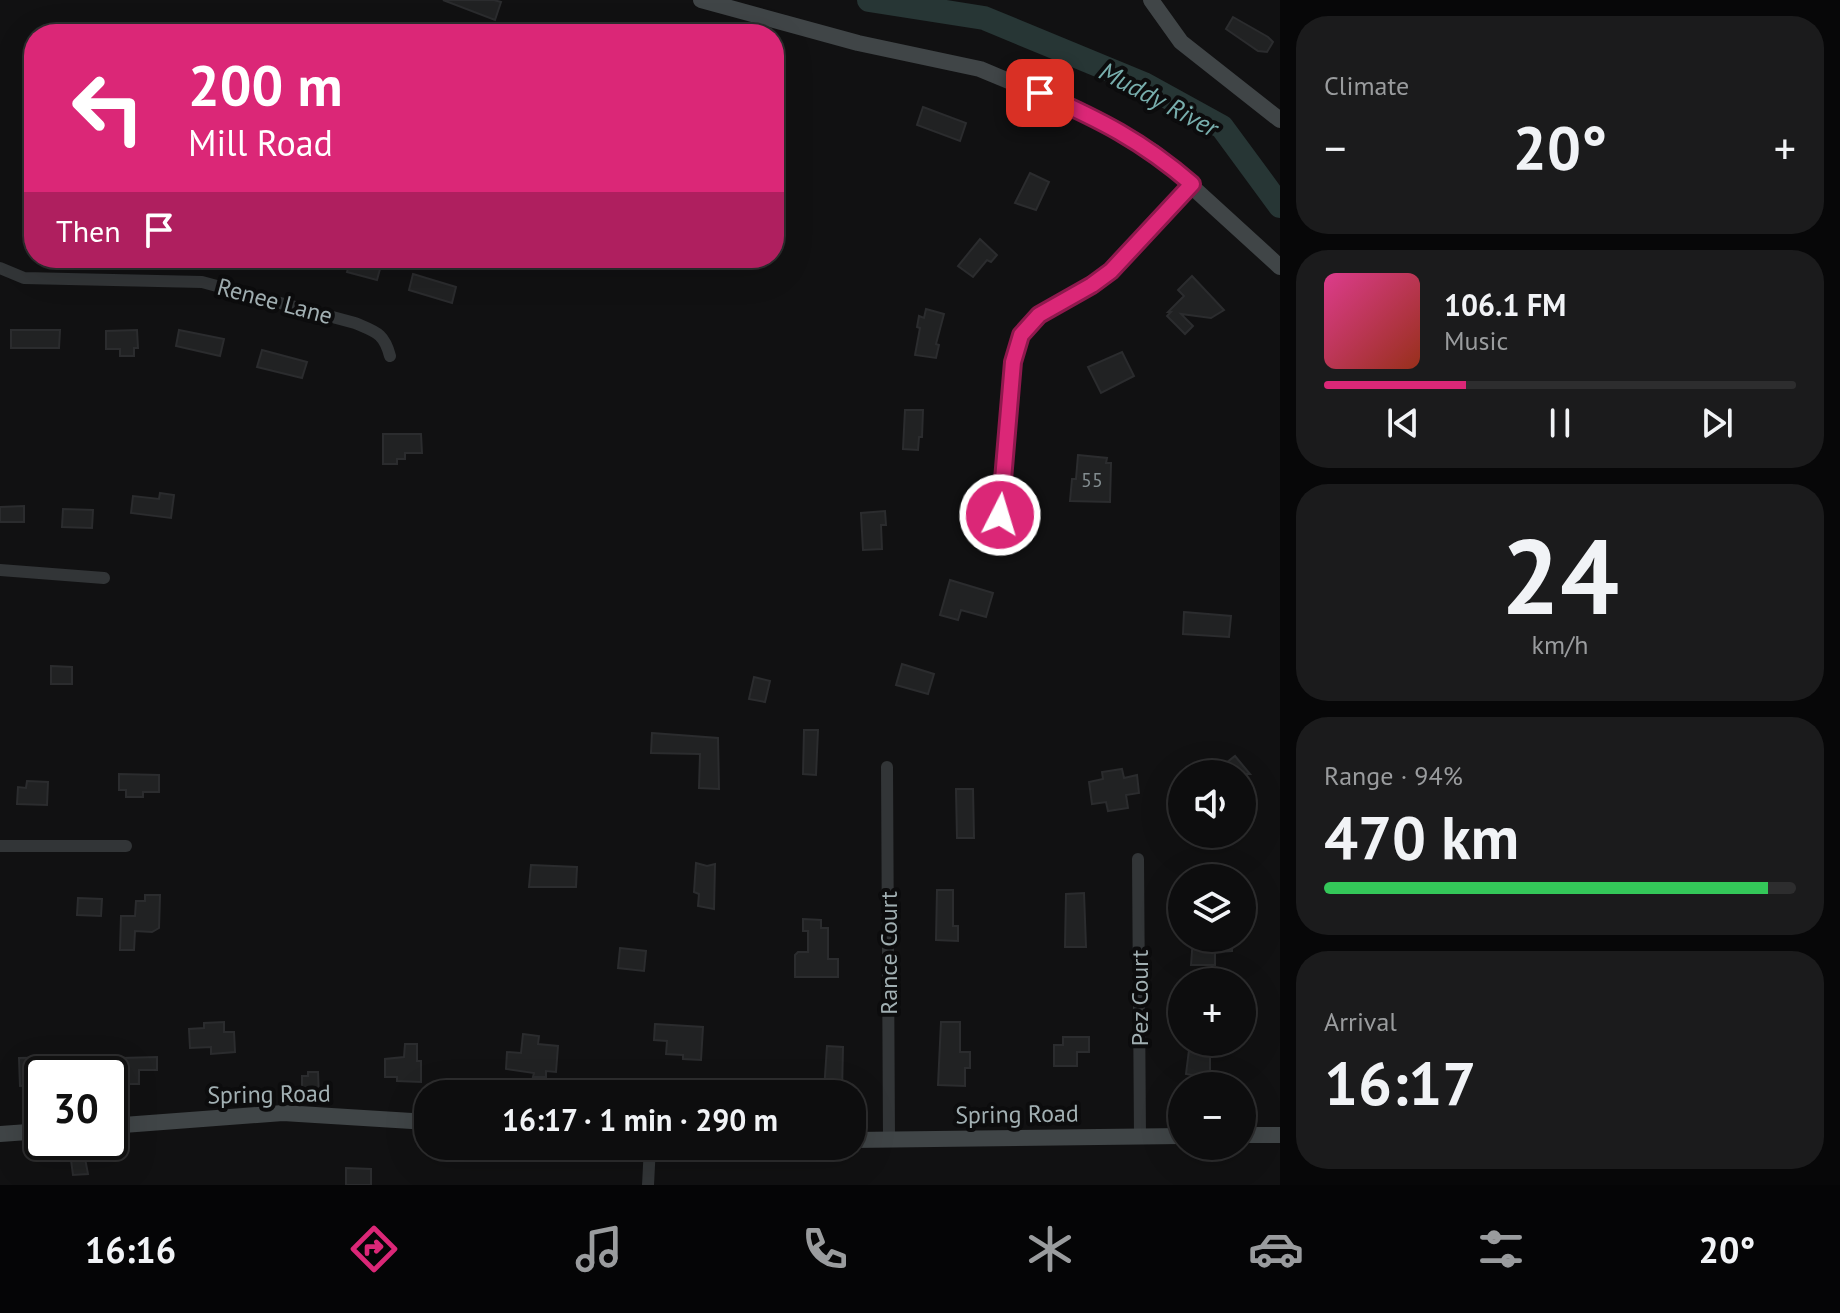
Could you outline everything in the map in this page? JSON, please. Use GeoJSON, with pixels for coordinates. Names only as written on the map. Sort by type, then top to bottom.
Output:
{"type":"FeatureCollection","features":[{"type":"Feature","properties":{"kind":"street"},"geometry":{"type":"LineString","coordinates":[[701,0],[858,43],[980,69],[1059,102],[1126,134],[1154,152],[1280,267]]}},
{"type":"Feature","properties":{"kind":"street"},"geometry":{"type":"LineString","coordinates":[[1151,0],[1181,42],[1280,120]]}},
{"type":"Feature","properties":{"kind":"street"},"geometry":{"type":"LineString","coordinates":[[1000,515],[1013,362],[1021,335],[1039,315],[1111,271],[1192,184]]}},
{"type":"Feature","properties":{"kind":"street","name":"Renee Lane"},"geometry":{"type":"LineString","coordinates":[[0,268],[24,278],[202,282],[355,323],[377,332],[386,342],[390,356]]}},
{"type":"Feature","properties":{"kind":"street"},"geometry":{"type":"LineString","coordinates":[[0,570],[104,578]]}},
{"type":"Feature","properties":{"kind":"street","name":"Rance Court"},"geometry":{"type":"LineString","coordinates":[[887,767],[889,1140]]}},
{"type":"Feature","properties":{"kind":"street"},"geometry":{"type":"LineString","coordinates":[[0,846],[126,846]]}},
{"type":"Feature","properties":{"kind":"street","name":"Pez Court"},"geometry":{"type":"LineString","coordinates":[[1138,859],[1140,1137]]}},
{"type":"Feature","properties":{"kind":"street","name":"Spring Road"},"geometry":{"type":"LineString","coordinates":[[128,1125],[283,1113],[414,1121]]}},
{"type":"Feature","properties":{"kind":"street"},"geometry":{"type":"LineString","coordinates":[[0,1134],[24,1132]]}},
{"type":"Feature","properties":{"kind":"street"},"geometry":{"type":"LineString","coordinates":[[1256,1135],[1280,1135]]}},
{"type":"Feature","properties":{"kind":"street","name":"Spring Road"},"geometry":{"type":"LineString","coordinates":[[866,1140],[1168,1136]]}},
{"type":"Feature","properties":{"kind":"street"},"geometry":{"type":"LineString","coordinates":[[648,1185],[649,1160]]}},
{"type":"Feature","properties":{"kind":"building"},"geometry":{"type":"Polygon","coordinates":[[[443,0],[494,0],[501,2],[495,20],[443,0]]]}},
{"type":"Feature","properties":{"kind":"building"},"geometry":{"type":"Polygon","coordinates":[[[1233,17],[1273,42],[1267,52],[1258,51],[1226,29],[1233,17]]]}},
{"type":"Feature","properties":{"kind":"building"},"geometry":{"type":"Polygon","coordinates":[[[923,107],[966,123],[960,141],[917,125],[923,107]]]}},
{"type":"Feature","properties":{"kind":"building"},"geometry":{"type":"Polygon","coordinates":[[[1030,173],[1049,182],[1036,210],[1015,203],[1030,173]]]}},
{"type":"Feature","properties":{"kind":"building"},"geometry":{"type":"Polygon","coordinates":[[[980,239],[997,255],[991,262],[987,260],[973,277],[958,266],[980,239]]]}},
{"type":"Feature","properties":{"kind":"building"},"geometry":{"type":"Polygon","coordinates":[[[348,268],[380,268],[377,280],[347,272],[348,268]]]}},
{"type":"Feature","properties":{"kind":"building"},"geometry":{"type":"Polygon","coordinates":[[[413,274],[456,287],[452,303],[409,290],[413,274]]]}},
{"type":"Feature","properties":{"kind":"building"},"geometry":{"type":"Polygon","coordinates":[[[1192,276],[1224,310],[1211,318],[1181,314],[1193,326],[1185,334],[1167,316],[1184,296],[1178,290],[1192,276]]]}},
{"type":"Feature","properties":{"kind":"building"},"geometry":{"type":"Polygon","coordinates":[[[926,309],[944,314],[936,344],[939,345],[936,358],[915,355],[919,316],[924,318],[926,309]]]}},
{"type":"Feature","properties":{"kind":"building"},"geometry":{"type":"Polygon","coordinates":[[[11,330],[60,330],[59,348],[11,348],[11,330]]]}},
{"type":"Feature","properties":{"kind":"building"},"geometry":{"type":"Polygon","coordinates":[[[137,330],[138,348],[134,348],[134,356],[120,356],[120,349],[106,349],[106,331],[137,330]]]}},
{"type":"Feature","properties":{"kind":"building"},"geometry":{"type":"Polygon","coordinates":[[[179,330],[224,339],[220,356],[176,346],[179,330]]]}},
{"type":"Feature","properties":{"kind":"building"},"geometry":{"type":"Polygon","coordinates":[[[262,350],[307,362],[302,378],[257,367],[262,350]]]}},
{"type":"Feature","properties":{"kind":"building"},"geometry":{"type":"Polygon","coordinates":[[[1122,352],[1134,376],[1101,393],[1088,367],[1122,352]]]}},
{"type":"Feature","properties":{"kind":"building"},"geometry":{"type":"Polygon","coordinates":[[[905,410],[923,410],[918,450],[903,449],[905,410]]]}},
{"type":"Feature","properties":{"kind":"building"},"geometry":{"type":"Polygon","coordinates":[[[383,434],[421,434],[422,453],[405,453],[405,459],[397,459],[397,464],[383,464],[383,434]]]}},
{"type":"Feature","properties":{"kind":"building"},"geometry":{"type":"Polygon","coordinates":[[[1078,455],[1107,458],[1106,463],[1111,463],[1110,502],[1070,501],[1078,455]]]}},
{"type":"Feature","properties":{"kind":"building"},"geometry":{"type":"Polygon","coordinates":[[[160,493],[174,495],[171,518],[131,513],[133,496],[159,499],[160,493]]]}},
{"type":"Feature","properties":{"kind":"building"},"geometry":{"type":"Polygon","coordinates":[[[24,506],[24,522],[0,522],[0,507],[24,506]]]}},
{"type":"Feature","properties":{"kind":"building"},"geometry":{"type":"Polygon","coordinates":[[[63,509],[93,510],[92,528],[62,527],[63,509]]]}},
{"type":"Feature","properties":{"kind":"building"},"geometry":{"type":"Polygon","coordinates":[[[885,511],[886,525],[881,525],[882,549],[863,550],[861,513],[885,511]]]}},
{"type":"Feature","properties":{"kind":"building"},"geometry":{"type":"Polygon","coordinates":[[[950,580],[993,593],[986,617],[961,610],[958,620],[940,615],[950,580]]]}},
{"type":"Feature","properties":{"kind":"building"},"geometry":{"type":"Polygon","coordinates":[[[1184,612],[1231,616],[1229,637],[1183,634],[1184,612]]]}},
{"type":"Feature","properties":{"kind":"building"},"geometry":{"type":"Polygon","coordinates":[[[902,664],[934,674],[928,694],[896,685],[902,664]]]}},
{"type":"Feature","properties":{"kind":"building"},"geometry":{"type":"Polygon","coordinates":[[[51,666],[72,667],[72,684],[51,684],[51,666]]]}},
{"type":"Feature","properties":{"kind":"building"},"geometry":{"type":"Polygon","coordinates":[[[754,677],[770,681],[765,702],[749,699],[754,677]]]}},
{"type":"Feature","properties":{"kind":"building"},"geometry":{"type":"Polygon","coordinates":[[[804,730],[818,730],[816,775],[803,774],[804,730]]]}},
{"type":"Feature","properties":{"kind":"building"},"geometry":{"type":"Polygon","coordinates":[[[652,733],[718,738],[719,789],[699,788],[700,754],[651,753],[652,733]]]}},
{"type":"Feature","properties":{"kind":"building"},"geometry":{"type":"Polygon","coordinates":[[[1122,769],[1124,778],[1137,775],[1139,793],[1126,795],[1128,808],[1108,811],[1106,802],[1092,804],[1089,782],[1103,779],[1102,772],[1122,769]]]}},
{"type":"Feature","properties":{"kind":"building"},"geometry":{"type":"Polygon","coordinates":[[[119,774],[159,775],[159,792],[143,792],[143,797],[126,797],[126,790],[119,790],[119,774]]]}},
{"type":"Feature","properties":{"kind":"building"},"geometry":{"type":"Polygon","coordinates":[[[27,781],[48,782],[47,805],[17,804],[18,787],[26,788],[27,781]]]}},
{"type":"Feature","properties":{"kind":"building"},"geometry":{"type":"Polygon","coordinates":[[[956,789],[973,789],[974,838],[957,838],[956,789]]]}},
{"type":"Feature","properties":{"kind":"building"},"geometry":{"type":"Polygon","coordinates":[[[696,863],[707,866],[715,864],[714,909],[698,906],[699,894],[694,892],[696,863]]]}},
{"type":"Feature","properties":{"kind":"building"},"geometry":{"type":"Polygon","coordinates":[[[531,865],[577,867],[576,887],[529,887],[531,865]]]}},
{"type":"Feature","properties":{"kind":"building"},"geometry":{"type":"Polygon","coordinates":[[[937,890],[953,890],[953,926],[958,926],[958,941],[936,940],[937,890]]]}},
{"type":"Feature","properties":{"kind":"building"},"geometry":{"type":"Polygon","coordinates":[[[1084,893],[1086,947],[1065,947],[1066,894],[1084,893]]]}},
{"type":"Feature","properties":{"kind":"building"},"geometry":{"type":"Polygon","coordinates":[[[145,895],[160,895],[159,928],[152,932],[135,931],[134,950],[120,950],[121,916],[135,916],[136,901],[145,901],[145,895]]]}},
{"type":"Feature","properties":{"kind":"building"},"geometry":{"type":"Polygon","coordinates":[[[78,898],[102,899],[101,916],[77,915],[78,898]]]}},
{"type":"Feature","properties":{"kind":"building"},"geometry":{"type":"Polygon","coordinates":[[[803,919],[821,920],[821,928],[828,928],[828,959],[838,959],[838,977],[795,977],[795,955],[808,952],[808,931],[803,931],[803,919]]]}},
{"type":"Feature","properties":{"kind":"building"},"geometry":{"type":"Polygon","coordinates":[[[620,948],[646,951],[644,971],[618,968],[620,948]]]}},
{"type":"Feature","properties":{"kind":"building"},"geometry":{"type":"Polygon","coordinates":[[[1192,952],[1215,952],[1215,965],[1191,965],[1192,952]]]}},
{"type":"Feature","properties":{"kind":"building"},"geometry":{"type":"Polygon","coordinates":[[[224,1022],[224,1032],[234,1032],[235,1052],[211,1054],[211,1047],[190,1048],[189,1029],[204,1028],[204,1023],[224,1022]]]}},
{"type":"Feature","properties":{"kind":"building"},"geometry":{"type":"Polygon","coordinates":[[[941,1022],[960,1022],[960,1052],[970,1052],[970,1068],[965,1068],[965,1086],[938,1085],[941,1022]]]}},
{"type":"Feature","properties":{"kind":"building"},"geometry":{"type":"Polygon","coordinates":[[[655,1024],[703,1027],[701,1060],[666,1054],[667,1041],[654,1040],[655,1024]]]}},
{"type":"Feature","properties":{"kind":"building"},"geometry":{"type":"Polygon","coordinates":[[[523,1034],[539,1036],[538,1044],[558,1046],[556,1072],[546,1071],[546,1077],[533,1077],[534,1073],[506,1069],[507,1052],[521,1053],[523,1034]]]}},
{"type":"Feature","properties":{"kind":"building"},"geometry":{"type":"Polygon","coordinates":[[[1063,1037],[1089,1037],[1089,1052],[1077,1052],[1077,1066],[1054,1066],[1054,1045],[1063,1045],[1063,1037]]]}},
{"type":"Feature","properties":{"kind":"building"},"geometry":{"type":"Polygon","coordinates":[[[405,1044],[417,1044],[421,1080],[397,1081],[397,1077],[385,1077],[385,1059],[404,1057],[405,1044]]]}},
{"type":"Feature","properties":{"kind":"building"},"geometry":{"type":"Polygon","coordinates":[[[827,1046],[843,1047],[842,1080],[825,1080],[827,1046]]]}},
{"type":"Feature","properties":{"kind":"building"},"geometry":{"type":"Polygon","coordinates":[[[1188,1056],[1210,1056],[1210,1072],[1186,1072],[1188,1056]]]}},
{"type":"Feature","properties":{"kind":"building"},"geometry":{"type":"Polygon","coordinates":[[[157,1057],[157,1070],[139,1070],[139,1084],[128,1084],[128,1058],[157,1057]]]}},
{"type":"Feature","properties":{"kind":"building"},"geometry":{"type":"Polygon","coordinates":[[[19,1058],[24,1058],[24,1086],[20,1086],[19,1058]]]}},
{"type":"Feature","properties":{"kind":"building"},"geometry":{"type":"Polygon","coordinates":[[[308,1072],[318,1072],[319,1098],[302,1098],[302,1076],[308,1076],[308,1072]]]}},
{"type":"Feature","properties":{"kind":"building"},"geometry":{"type":"Polygon","coordinates":[[[71,1160],[85,1160],[88,1174],[73,1175],[71,1160]]]}},
{"type":"Feature","properties":{"kind":"building"},"geometry":{"type":"Polygon","coordinates":[[[346,1168],[371,1169],[371,1185],[346,1185],[346,1168]]]}},
{"type":"Feature","properties":{"kind":"waterway","name":"Muddy River"},"geometry":{"type":"LineString","coordinates":[[869,0],[984,18],[1144,84],[1222,127],[1280,206]]}},
{"type":"Feature","properties":{"kind":"route"},"geometry":{"type":"LineString","coordinates":[[1000,515],[1013,362],[1021,335],[1039,315],[1111,271],[1192,184],[1154,152],[1126,134],[1040,93]]}}]}
